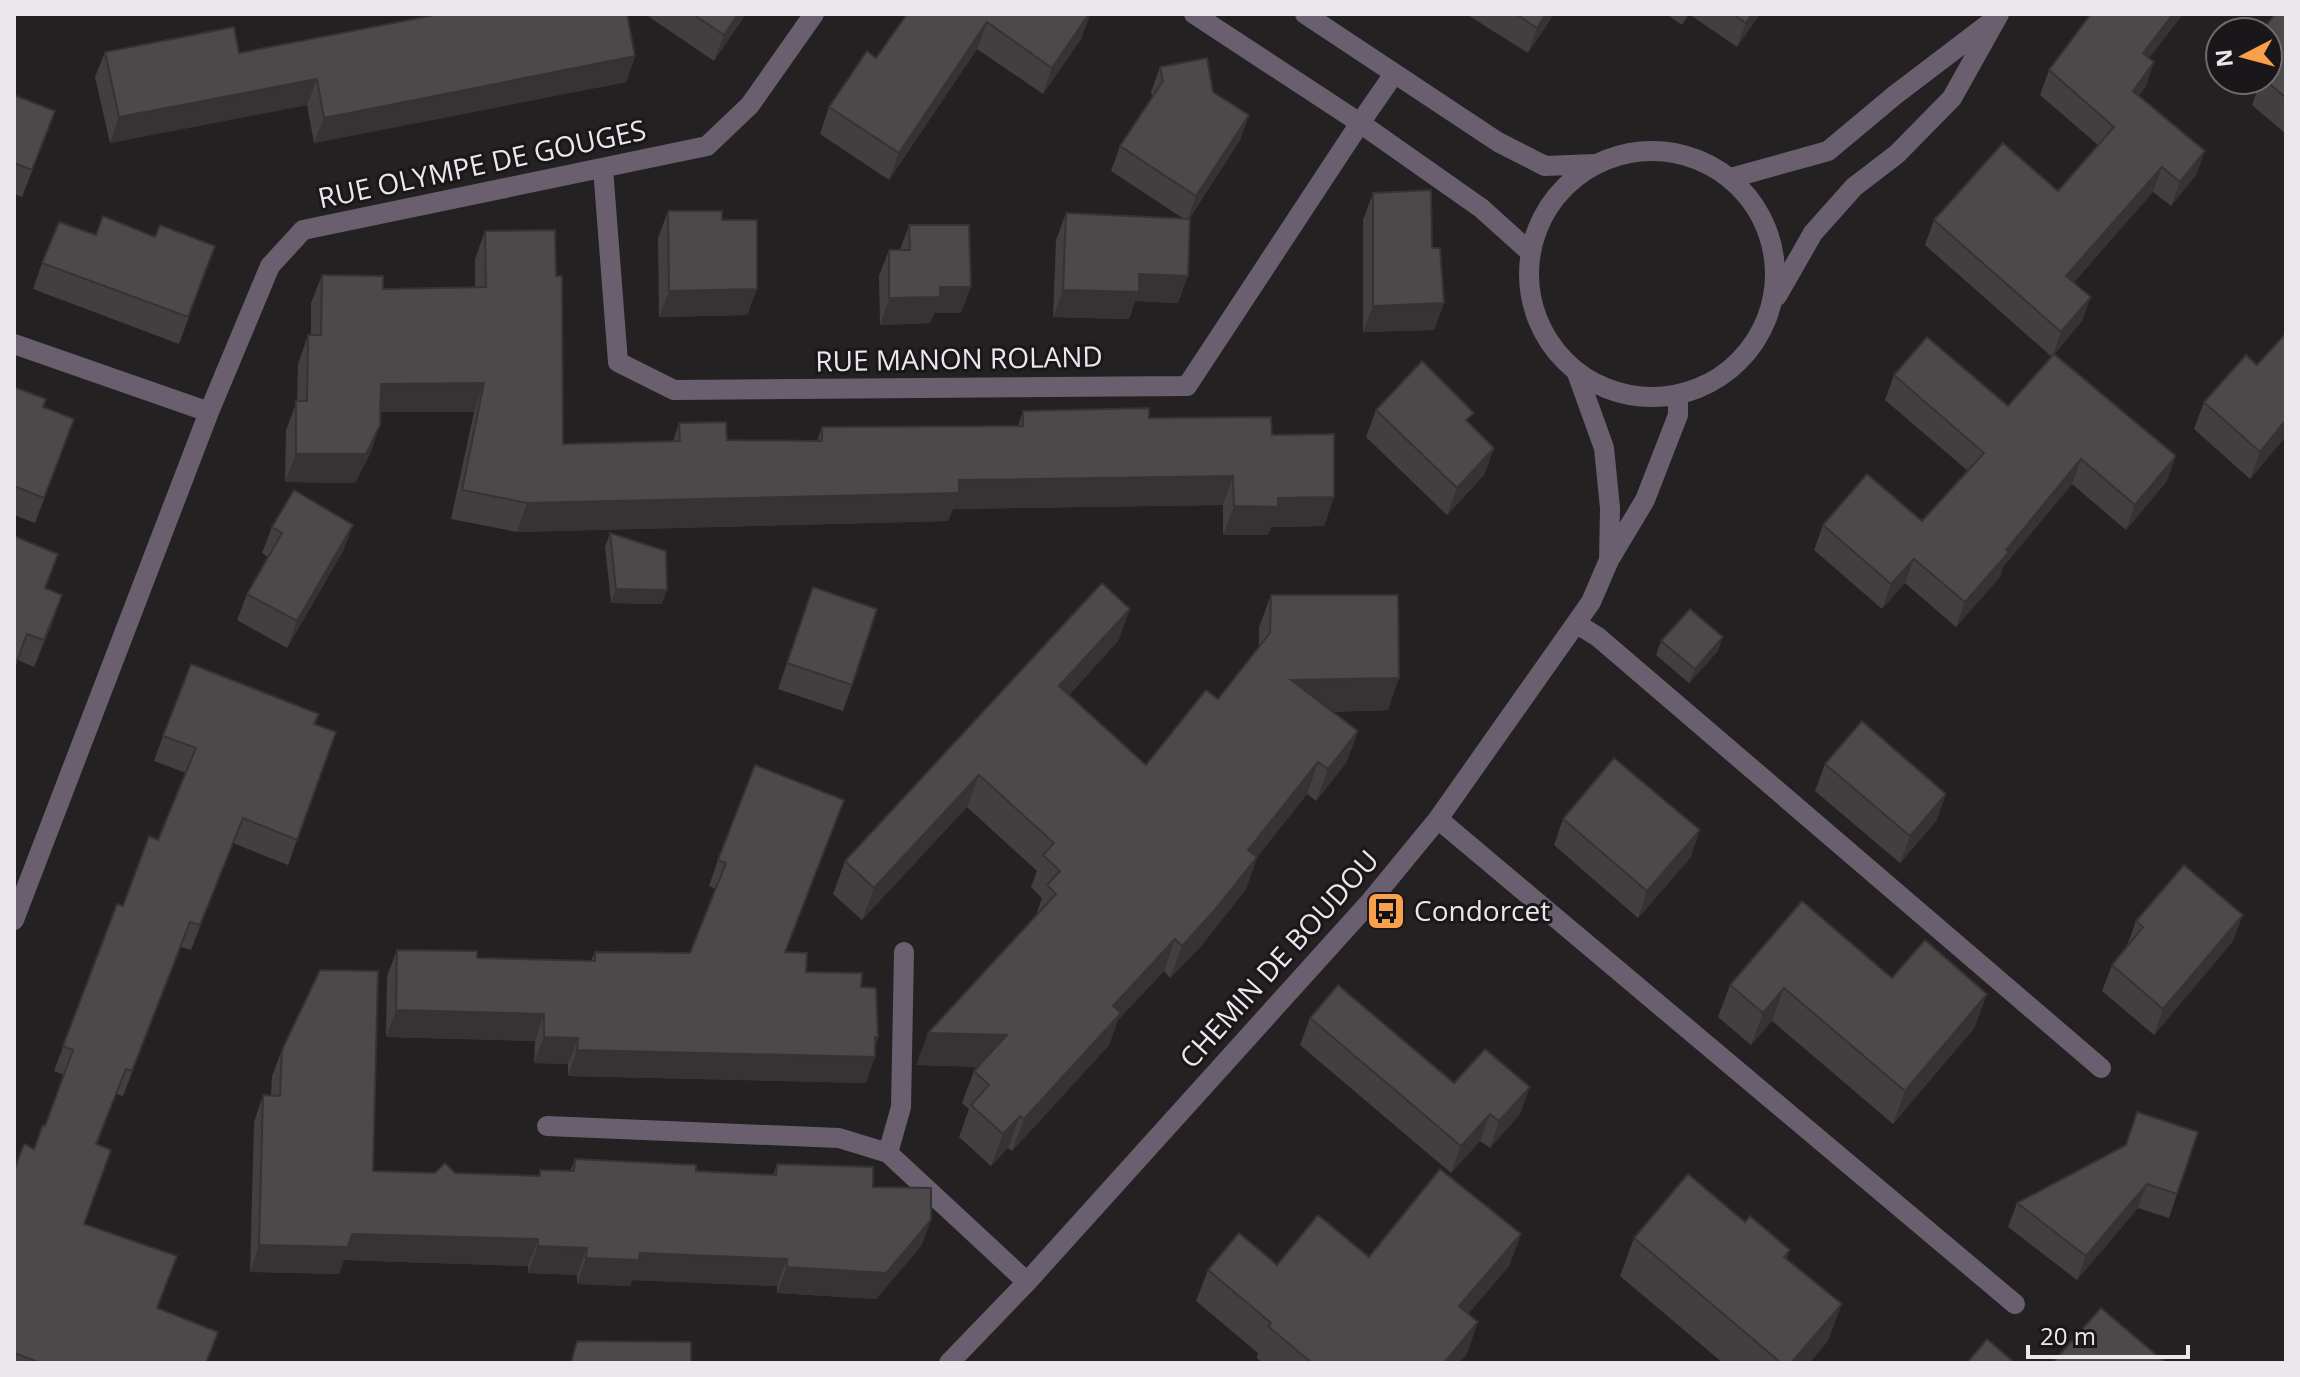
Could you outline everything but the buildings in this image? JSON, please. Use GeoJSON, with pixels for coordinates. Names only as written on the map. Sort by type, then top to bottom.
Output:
{"type":"FeatureCollection","features":[{"type":"Feature","properties":{"kind":"street","name":"RUE OLYMPE DE GOUGES"},"geometry":{"type":"LineString","coordinates":[[14,920],[209,412],[270,266],[303,230],[707,146],[750,105],[814,14]]}},
{"type":"Feature","properties":{"kind":"street"},"geometry":{"type":"LineString","coordinates":[[1194,14],[1360,123],[1481,208],[1530,252]]}},
{"type":"Feature","properties":{"kind":"street"},"geometry":{"type":"LineString","coordinates":[[1305,14],[1498,142],[1545,166],[1594,164],[1628,152],[1665,151],[1700,160],[1731,178],[1755,204],[1769,235],[1776,268],[1773,303]]}},
{"type":"Feature","properties":{"kind":"street"},"geometry":{"type":"LineString","coordinates":[[1594,164],[1564,187],[1542,217],[1530,252],[1529,286],[1537,319],[1553,349],[1577,373],[1608,390],[1643,398],[1678,396],[1710,384],[1738,363],[1759,335],[1773,303],[1813,233],[1854,187],[1897,154],[1952,98],[1998,16]]}},
{"type":"Feature","properties":{"kind":"street"},"geometry":{"type":"LineString","coordinates":[[1731,178],[1828,151],[1998,16]]}},
{"type":"Feature","properties":{"kind":"street"},"geometry":{"type":"LineString","coordinates":[[1360,123],[1394,74]]}},
{"type":"Feature","properties":{"kind":"street","name":"RUE MANON ROLAND"},"geometry":{"type":"LineString","coordinates":[[603,168],[618,362],[674,390],[1187,386],[1360,123]]}},
{"type":"Feature","properties":{"kind":"street"},"geometry":{"type":"LineString","coordinates":[[14,344],[209,412]]}},
{"type":"Feature","properties":{"kind":"street","name":"CHEMIN DE BOUDOU"},"geometry":{"type":"LineString","coordinates":[[1577,373],[1604,448],[1610,508],[1609,560]]}},
{"type":"Feature","properties":{"kind":"street","name":"CHEMIN DE BOUDOU"},"geometry":{"type":"LineString","coordinates":[[949,1363],[1027,1282],[1369,903],[1438,819],[1591,602],[1609,560],[1645,500],[1678,415],[1678,396]]}},
{"type":"Feature","properties":{"kind":"street"},"geometry":{"type":"LineString","coordinates":[[1577,624],[1598,637],[2101,1068]]}},
{"type":"Feature","properties":{"kind":"street"},"geometry":{"type":"LineString","coordinates":[[1438,819],[2015,1304]]}},
{"type":"Feature","properties":{"kind":"street"},"geometry":{"type":"LineString","coordinates":[[888,1153],[901,1107],[904,952]]}},
{"type":"Feature","properties":{"kind":"street"},"geometry":{"type":"LineString","coordinates":[[547,1126],[839,1138],[888,1153],[1027,1282]]}},
{"type":"Feature","properties":{"kind":"place","name":"Condorcet"},"geometry":{"type":"Point","coordinates":[1386,911]}}]}
